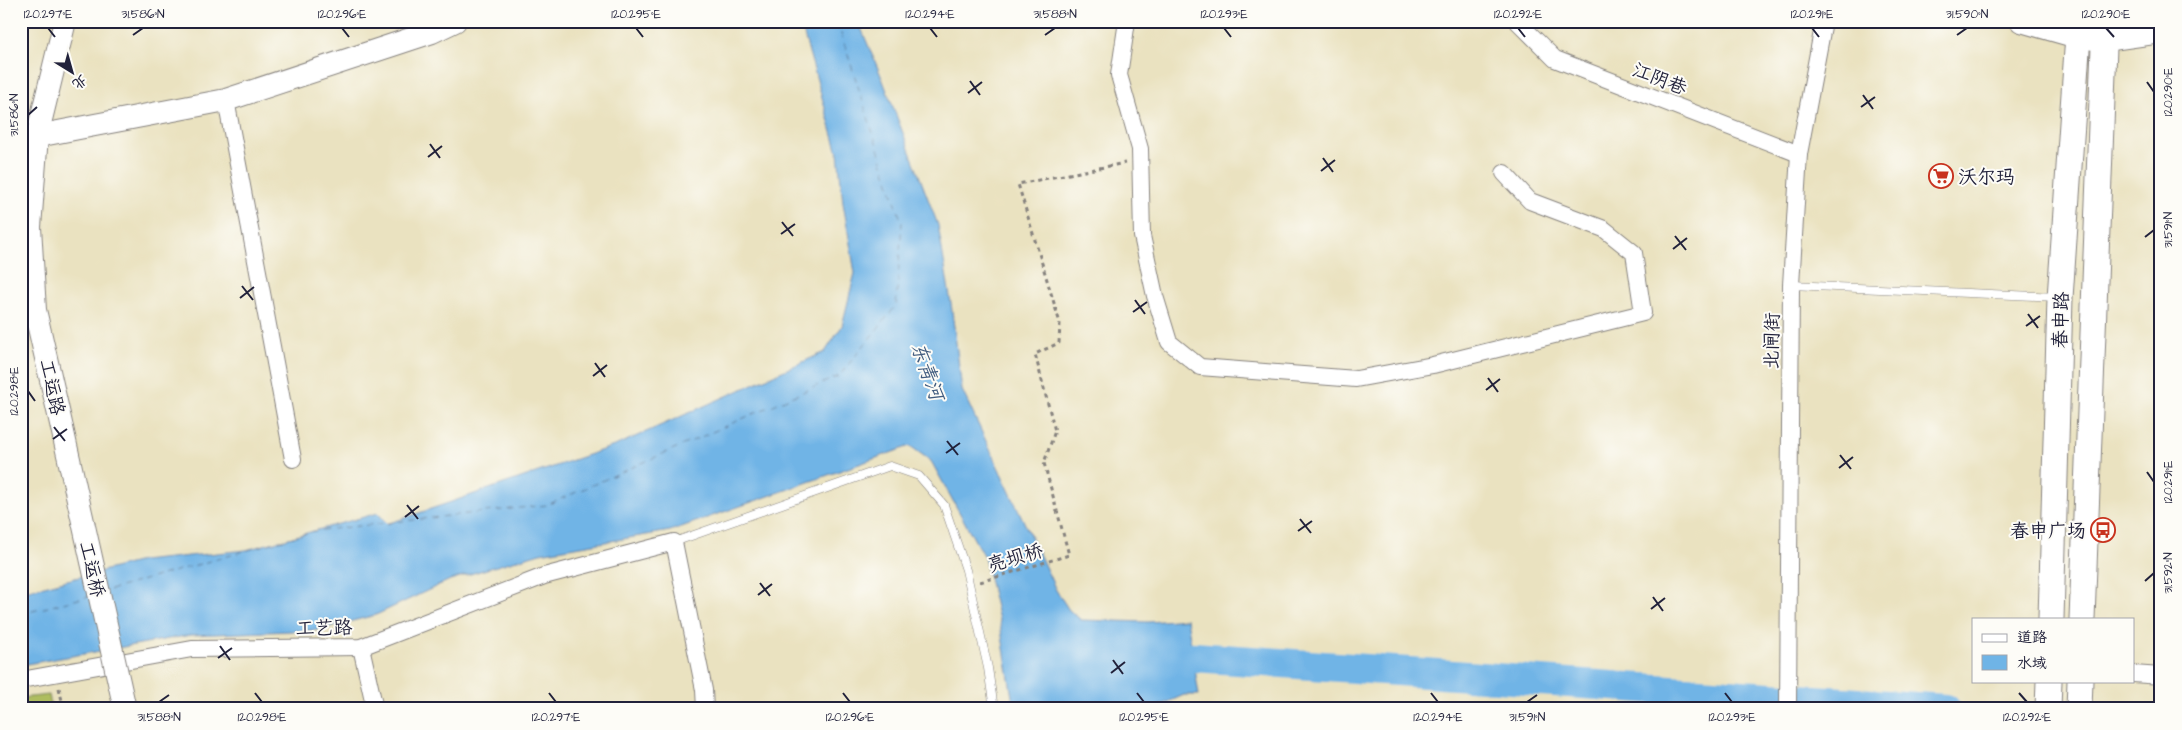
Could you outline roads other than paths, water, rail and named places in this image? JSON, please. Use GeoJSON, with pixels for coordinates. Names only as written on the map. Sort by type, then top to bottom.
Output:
{"type":"FeatureCollection","features":[{"type":"Feature","properties":{"kind":"main road","name":"工运路"},"geometry":{"type":"LineString","coordinates":[[62,428],[36,310],[30,227],[29,138],[65,21]]}},
{"type":"Feature","properties":{"kind":"main road"},"geometry":{"type":"LineString","coordinates":[[29,138],[226,100],[432,32],[455,21]]}},
{"type":"Feature","properties":{"kind":"main road"},"geometry":{"type":"LineString","coordinates":[[2021,21],[2078,29],[2161,32]]}},
{"type":"Feature","properties":{"kind":"main road","name":"春申路"},"geometry":{"type":"LineString","coordinates":[[2051,618],[2060,298],[2078,29]]}},
{"type":"Feature","properties":{"kind":"main road","name":"春申路"},"geometry":{"type":"LineString","coordinates":[[2082,618],[2105,31]]}},
{"type":"Feature","properties":{"kind":"main road","name":"工运桥"},"geometry":{"type":"LineString","coordinates":[[62,428],[125,709]]}},
{"type":"Feature","properties":{"kind":"street"},"geometry":{"type":"LineString","coordinates":[[1127,21],[1119,75],[1140,149],[1142,236],[1155,296],[1169,342],[1200,367],[1356,379],[1434,366],[1643,312],[1634,253],[1604,230],[1530,201],[1504,173]]}},
{"type":"Feature","properties":{"kind":"street","name":"江阴巷"},"geometry":{"type":"LineString","coordinates":[[1517,21],[1555,58],[1799,154]]}},
{"type":"Feature","properties":{"kind":"street","name":"北闸街"},"geometry":{"type":"LineString","coordinates":[[1788,707],[1791,285],[1799,154],[1824,21]]}},
{"type":"Feature","properties":{"kind":"street"},"geometry":{"type":"LineString","coordinates":[[226,100],[293,459]]}},
{"type":"Feature","properties":{"kind":"street"},"geometry":{"type":"LineString","coordinates":[[674,542],[704,690],[704,709]]}},
{"type":"Feature","properties":{"kind":"street","name":"工艺路"},"geometry":{"type":"LineString","coordinates":[[21,680],[192,649],[361,647],[544,576],[674,542]]}},
{"type":"Feature","properties":{"kind":"street"},"geometry":{"type":"LineString","coordinates":[[361,647],[375,709]]}},
{"type":"Feature","properties":{"kind":"street"},"geometry":{"type":"LineString","coordinates":[[2134,674],[2161,676]]}},
{"type":"Feature","properties":{"kind":"lane"},"geometry":{"type":"LineString","coordinates":[[1791,285],[2060,298]]}},
{"type":"Feature","properties":{"kind":"lane"},"geometry":{"type":"LineString","coordinates":[[674,542],[890,466],[919,476],[944,506],[969,584],[988,668],[994,709]]}},
{"type":"Feature","properties":{"kind":"water","name":"东青河"},"geometry":{"type":"Polygon","coordinates":[[[800,21],[858,21],[882,78],[938,225],[951,303],[962,390],[1056,590],[1069,610],[1081,620],[1148,622],[1187,619],[1199,695],[1184,695],[1152,709],[1014,709],[1000,624],[984,557],[931,461],[910,446],[670,531],[540,553],[450,580],[376,615],[317,630],[191,635],[21,665],[21,592],[141,561],[246,550],[378,513],[387,524],[617,445],[825,352],[842,326],[855,273],[843,203],[838,153],[800,21]]]}},
{"type":"Feature","properties":{"kind":"waterway"},"geometry":{"type":"LineString","coordinates":[[1153,659],[1179,656],[1946,709]]}},
{"type":"Feature","properties":{"kind":"place","name":"沃尔玛"},"geometry":{"type":"Point","coordinates":[1941,176]}},
{"type":"Feature","properties":{"kind":"place","name":"春申广场"},"geometry":{"type":"Point","coordinates":[2103,530]}}]}
